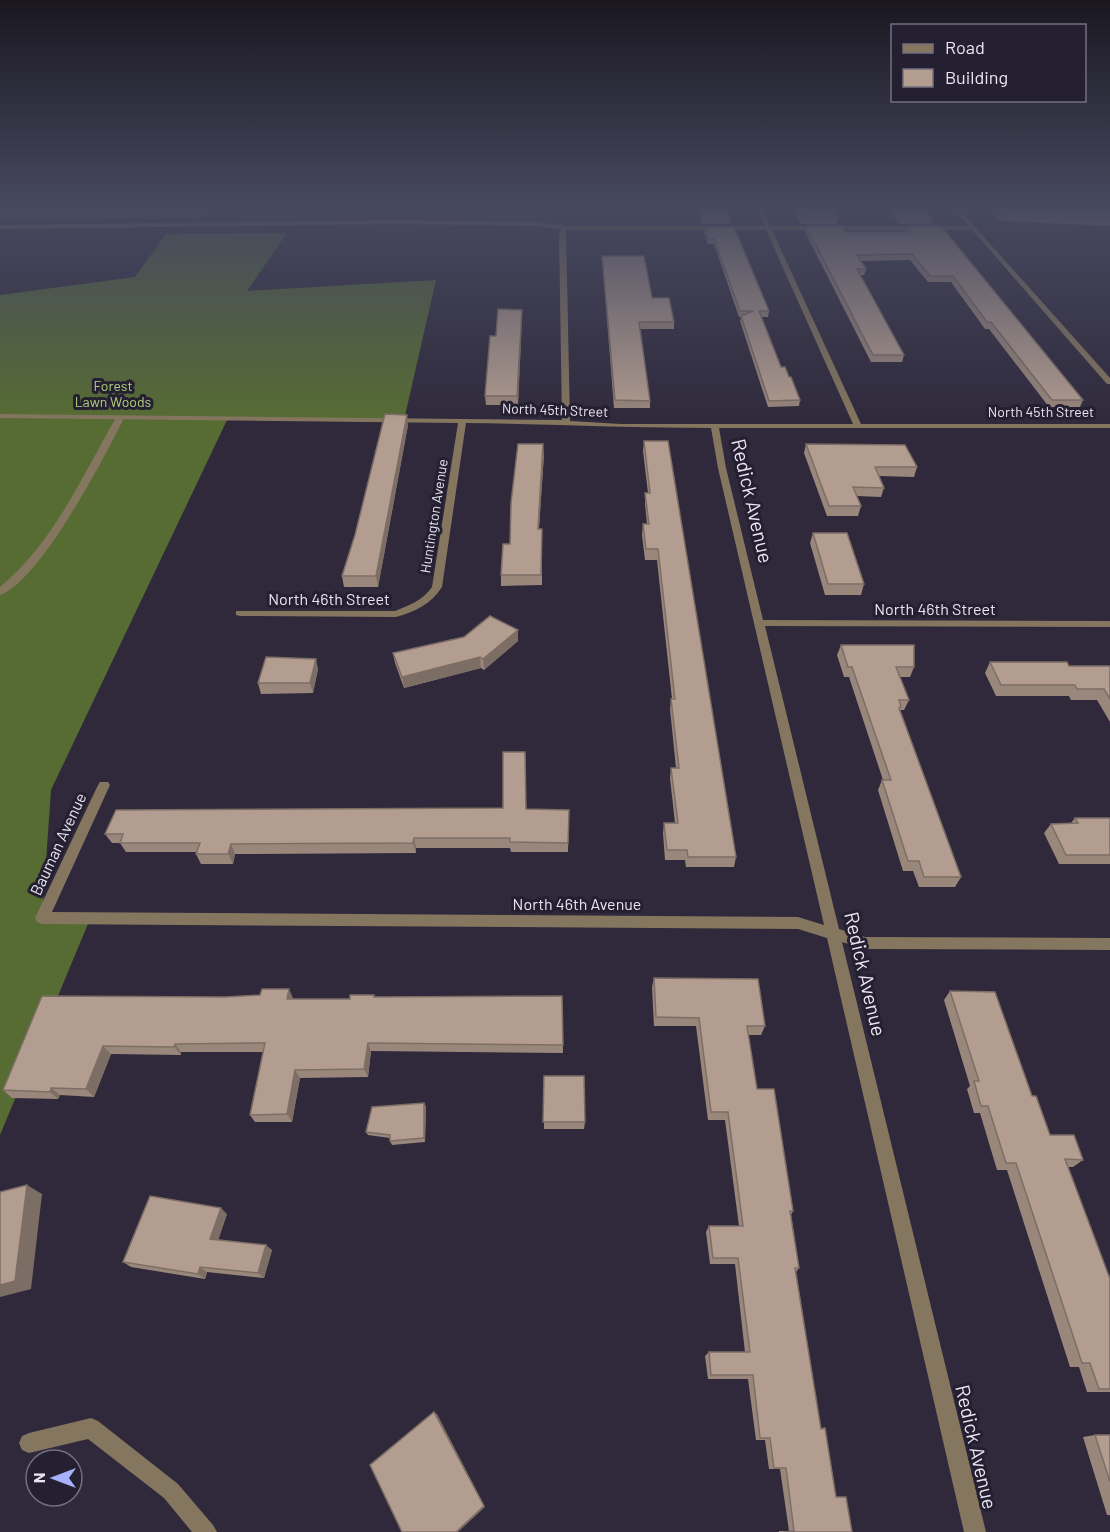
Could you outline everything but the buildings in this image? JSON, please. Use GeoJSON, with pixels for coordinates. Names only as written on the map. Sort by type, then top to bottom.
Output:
{"type":"FeatureCollection","features":[{"type":"Feature","properties":{"kind":"street"},"geometry":{"type":"LineString","coordinates":[[563,279],[566,422]]}},
{"type":"Feature","properties":{"kind":"street"},"geometry":{"type":"LineString","coordinates":[[791,279],[858,426]]}},
{"type":"Feature","properties":{"kind":"street"},"geometry":{"type":"LineString","coordinates":[[1019,279],[1110,382]]}},
{"type":"Feature","properties":{"kind":"street","name":"North 45th Street"},"geometry":{"type":"LineString","coordinates":[[0,416],[462,420],[566,422],[621,426],[1110,426]]}},
{"type":"Feature","properties":{"kind":"street"},"geometry":{"type":"LineString","coordinates":[[0,592],[30,566],[50,538],[120,417]]}},
{"type":"Feature","properties":{"kind":"street","name":"Huntington Avenue"},"geometry":{"type":"LineString","coordinates":[[416,607],[432,596],[437,587],[462,420]]}},
{"type":"Feature","properties":{"kind":"street","name":"Redick Avenue"},"geometry":{"type":"LineString","coordinates":[[715,426],[722,468],[975,1532]]}},
{"type":"Feature","properties":{"kind":"street","name":"North 46th Street"},"geometry":{"type":"LineString","coordinates":[[240,613],[374,616],[396,614],[416,607]]}},
{"type":"Feature","properties":{"kind":"street","name":"North 46th Street"},"geometry":{"type":"LineString","coordinates":[[760,623],[1110,624]]}},
{"type":"Feature","properties":{"kind":"street","name":"Bauman Avenue"},"geometry":{"type":"LineString","coordinates":[[42,918],[104,784]]}},
{"type":"Feature","properties":{"kind":"street","name":"North 46th Avenue"},"geometry":{"type":"LineString","coordinates":[[42,918],[798,923],[865,944],[1110,944]]}},
{"type":"Feature","properties":{"kind":"street"},"geometry":{"type":"LineString","coordinates":[[29,1443],[91,1428],[171,1491],[206,1532]]}},
{"type":"Feature","properties":{"kind":"green space","name":"Forest Lawn Woods"},"geometry":{"type":"Polygon","coordinates":[[[116,279],[255,279],[247,291],[436,280],[404,420],[228,418],[51,790],[42,918],[90,919],[0,1135],[0,295],[116,279]]]}}]}
